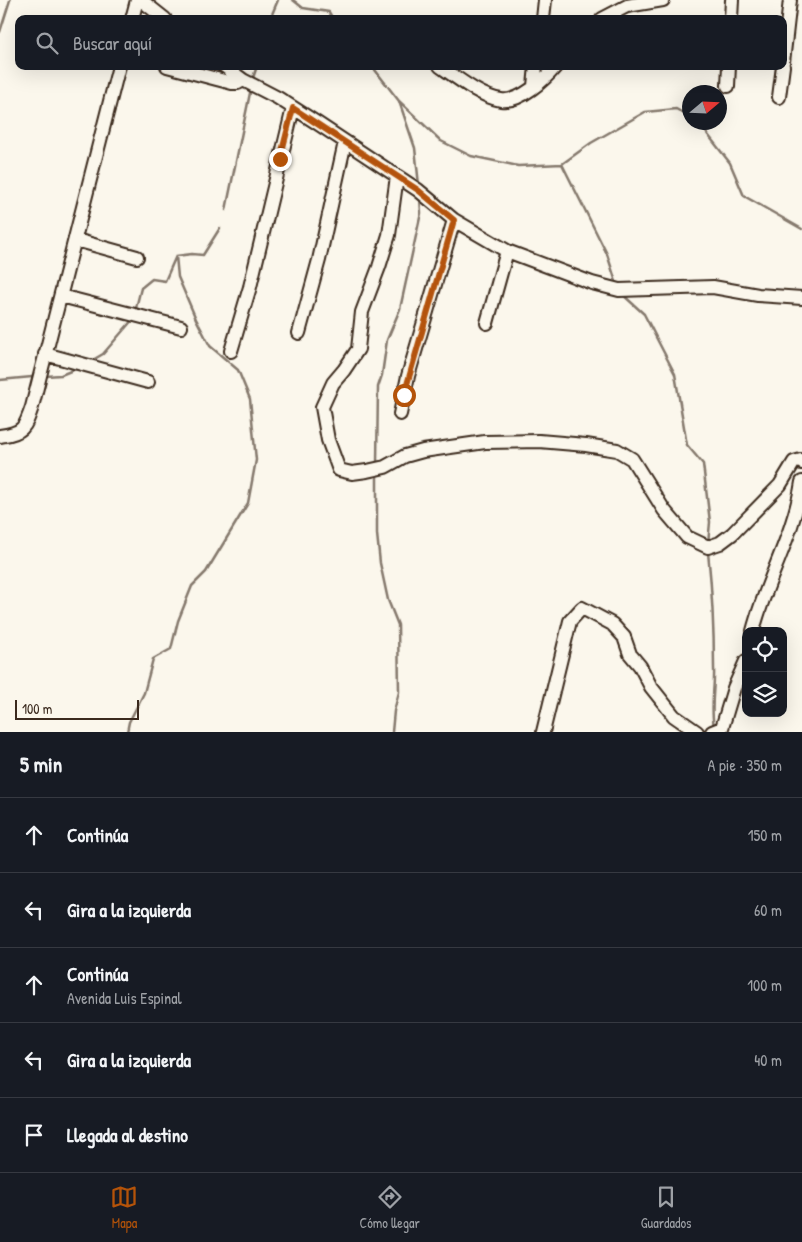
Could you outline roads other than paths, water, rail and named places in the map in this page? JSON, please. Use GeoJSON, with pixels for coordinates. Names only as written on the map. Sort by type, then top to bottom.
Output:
{"type":"FeatureCollection","features":[{"type":"Feature","properties":{"kind":"street"},"geometry":{"type":"LineString","coordinates":[[133,15],[139,0],[160,15]]}},
{"type":"Feature","properties":{"kind":"street"},"geometry":{"type":"LineString","coordinates":[[543,15],[545,0]]}},
{"type":"Feature","properties":{"kind":"street"},"geometry":{"type":"LineString","coordinates":[[610,15],[627,6],[663,0]]}},
{"type":"Feature","properties":{"kind":"street"},"geometry":{"type":"LineString","coordinates":[[731,15],[732,0]]}},
{"type":"Feature","properties":{"kind":"street"},"geometry":{"type":"LineString","coordinates":[[787,27],[790,0]]}},
{"type":"Feature","properties":{"kind":"street"},"geometry":{"type":"LineString","coordinates":[[0,436],[20,431],[26,423],[32,407],[118,70]]}},
{"type":"Feature","properties":{"kind":"street"},"geometry":{"type":"LineString","coordinates":[[182,70],[232,83],[238,83],[243,80]]}},
{"type":"Feature","properties":{"kind":"street"},"geometry":{"type":"LineString","coordinates":[[229,70],[243,80],[293,108],[397,176],[419,191],[454,220],[507,251],[592,283],[619,290],[713,287],[758,295],[802,298]]}},
{"type":"Feature","properties":{"kind":"street"},"geometry":{"type":"LineString","coordinates":[[446,70],[489,96],[503,100],[521,96],[548,76],[553,70]]}},
{"type":"Feature","properties":{"kind":"street"},"geometry":{"type":"LineString","coordinates":[[534,86],[536,70]]}},
{"type":"Feature","properties":{"kind":"street"},"geometry":{"type":"LineString","coordinates":[[728,86],[729,70]]}},
{"type":"Feature","properties":{"kind":"street"},"geometry":{"type":"LineString","coordinates":[[780,97],[783,70]]}},
{"type":"Feature","properties":{"kind":"street"},"geometry":{"type":"LineString","coordinates":[[231,351],[250,287],[293,108]]}},
{"type":"Feature","properties":{"kind":"street"},"geometry":{"type":"LineString","coordinates":[[299,333],[319,260],[345,142]]}},
{"type":"Feature","properties":{"kind":"street"},"geometry":{"type":"LineString","coordinates":[[397,176],[389,235],[362,312],[358,349],[333,383],[322,407],[328,440],[339,470],[352,473],[367,471],[385,466],[404,456],[423,451],[484,442],[539,441],[617,450],[632,459],[664,510],[687,537],[708,546],[720,543],[732,534],[780,485],[794,462],[801,460],[802,463]]}},
{"type":"Feature","properties":{"kind":"street"},"geometry":{"type":"LineString","coordinates":[[400,414],[408,376],[454,220]]}},
{"type":"Feature","properties":{"kind":"street"},"geometry":{"type":"LineString","coordinates":[[76,240],[137,257]]}},
{"type":"Feature","properties":{"kind":"street"},"geometry":{"type":"LineString","coordinates":[[487,323],[507,251]]}},
{"type":"Feature","properties":{"kind":"street"},"geometry":{"type":"LineString","coordinates":[[61,296],[181,327]]}},
{"type":"Feature","properties":{"kind":"street"},"geometry":{"type":"LineString","coordinates":[[45,354],[148,382]]}},
{"type":"Feature","properties":{"kind":"street"},"geometry":{"type":"LineString","coordinates":[[754,627],[795,516],[802,482]]}},
{"type":"Feature","properties":{"kind":"street"},"geometry":{"type":"LineString","coordinates":[[543,732],[570,620],[582,608],[606,621],[624,637],[630,654],[640,666],[651,688],[674,716],[697,732]]}},
{"type":"Feature","properties":{"kind":"street"},"geometry":{"type":"LineString","coordinates":[[712,732],[722,728],[734,688],[742,670]]}},
{"type":"Feature","properties":{"kind":"waterway"},"geometry":{"type":"LineString","coordinates":[[0,32],[10,0]]}},
{"type":"Feature","properties":{"kind":"waterway"},"geometry":{"type":"LineString","coordinates":[[272,15],[278,0]]}},
{"type":"Feature","properties":{"kind":"waterway"},"geometry":{"type":"LineString","coordinates":[[293,0],[303,8],[329,12],[331,15]]}},
{"type":"Feature","properties":{"kind":"waterway"},"geometry":{"type":"LineString","coordinates":[[252,81],[256,70]]}},
{"type":"Feature","properties":{"kind":"waterway"},"geometry":{"type":"LineString","coordinates":[[375,70],[399,101],[441,141],[471,156],[518,166],[562,164],[591,143],[645,112],[676,109],[682,112]]}},
{"type":"Feature","properties":{"kind":"waterway"},"geometry":{"type":"LineString","coordinates":[[226,210],[251,88]]}},
{"type":"Feature","properties":{"kind":"waterway"},"geometry":{"type":"LineString","coordinates":[[399,101],[415,148],[419,185]]}},
{"type":"Feature","properties":{"kind":"waterway"},"geometry":{"type":"LineString","coordinates":[[704,130],[730,163],[744,196],[802,229]]}},
{"type":"Feature","properties":{"kind":"waterway"},"geometry":{"type":"LineString","coordinates":[[562,164],[607,254],[617,285]]}},
{"type":"Feature","properties":{"kind":"waterway"},"geometry":{"type":"LineString","coordinates":[[377,464],[378,387],[382,375],[387,340],[400,309],[421,213],[420,198]]}},
{"type":"Feature","properties":{"kind":"waterway"},"geometry":{"type":"LineString","coordinates":[[136,308],[141,288],[152,279],[165,281],[176,256],[203,255],[220,228]]}},
{"type":"Feature","properties":{"kind":"waterway"},"geometry":{"type":"LineString","coordinates":[[127,732],[129,722],[144,693],[153,659],[171,649],[178,621],[192,586],[206,572],[248,503],[256,460],[250,399],[238,370],[210,346],[196,319],[178,277],[176,256]]}},
{"type":"Feature","properties":{"kind":"waterway"},"geometry":{"type":"LineString","coordinates":[[622,294],[644,314],[675,374],[687,445],[703,464],[710,522],[708,544]]}},
{"type":"Feature","properties":{"kind":"waterway"},"geometry":{"type":"LineString","coordinates":[[91,361],[103,354],[134,318]]}},
{"type":"Feature","properties":{"kind":"waterway"},"geometry":{"type":"LineString","coordinates":[[46,376],[61,375],[78,368]]}},
{"type":"Feature","properties":{"kind":"waterway"},"geometry":{"type":"LineString","coordinates":[[0,380],[32,377]]}},
{"type":"Feature","properties":{"kind":"waterway"},"geometry":{"type":"LineString","coordinates":[[377,472],[377,534],[380,563],[388,600],[398,625],[399,692],[394,711],[392,732]]}},
{"type":"Feature","properties":{"kind":"waterway"},"geometry":{"type":"LineString","coordinates":[[708,552],[713,624],[714,675],[712,712],[714,726]]}}]}
